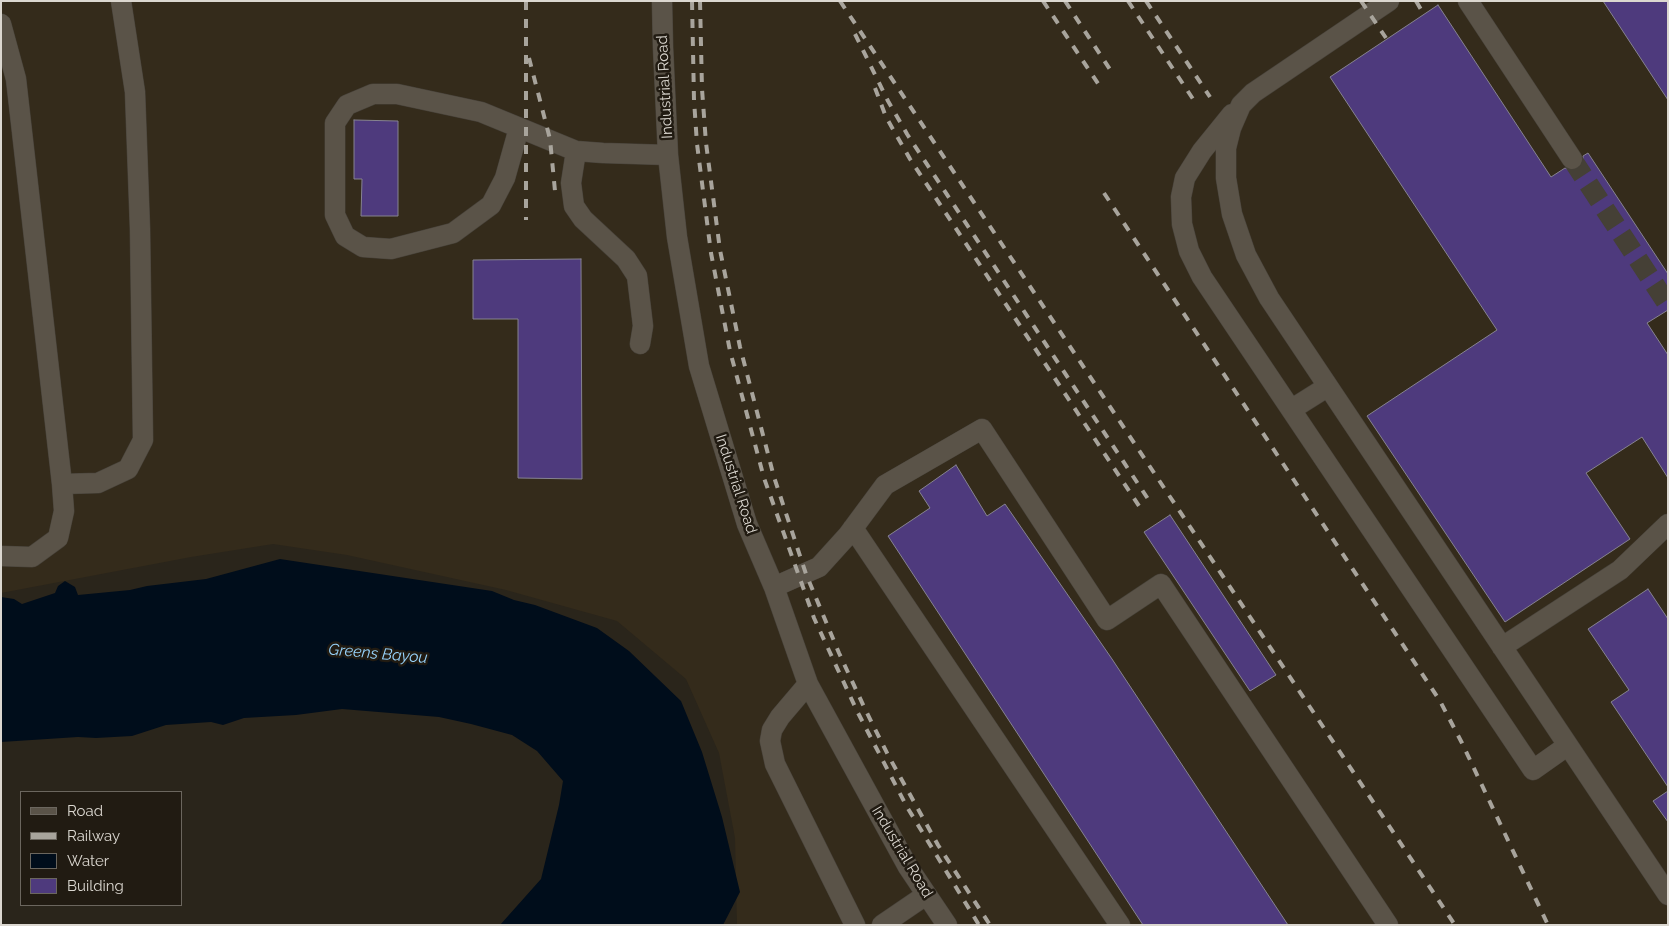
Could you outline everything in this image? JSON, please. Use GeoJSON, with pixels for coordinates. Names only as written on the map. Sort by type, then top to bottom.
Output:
{"type":"FeatureCollection","features":[{"type":"Feature","properties":{"kind":"street"},"geometry":{"type":"LineString","coordinates":[[62,484],[98,483],[128,468],[143,440],[140,229],[134,92],[121,1]]}},
{"type":"Feature","properties":{"kind":"street","name":"Industrial Road"},"geometry":{"type":"LineString","coordinates":[[662,1],[668,155],[677,237],[699,366],[747,524],[774,587],[808,684],[908,867],[948,925]]}},
{"type":"Feature","properties":{"kind":"street"},"geometry":{"type":"LineString","coordinates":[[1389,1],[1253,93],[1241,105],[1202,151],[1185,178],[1181,197],[1182,224],[1189,252],[1202,277],[1533,770],[1567,746]]}},
{"type":"Feature","properties":{"kind":"street"},"geometry":{"type":"LineString","coordinates":[[1468,1],[1572,159]]}},
{"type":"Feature","properties":{"kind":"street"},"geometry":{"type":"LineString","coordinates":[[1,24],[16,78],[64,512],[58,538],[32,557],[1,556]]}},
{"type":"Feature","properties":{"kind":"street"},"geometry":{"type":"LineString","coordinates":[[519,128],[505,178],[492,205],[453,233],[391,249],[364,246],[345,236],[335,215],[335,123],[347,106],[373,94],[397,94],[481,112],[576,151],[668,155]]}},
{"type":"Feature","properties":{"kind":"street"},"geometry":{"type":"LineString","coordinates":[[1241,105],[1231,128],[1226,148],[1226,178],[1232,214],[1246,255],[1269,298],[1668,895]]}},
{"type":"Feature","properties":{"kind":"street"},"geometry":{"type":"LineString","coordinates":[[576,151],[571,184],[574,206],[583,219],[626,259],[636,276],[643,326],[640,344]]}},
{"type":"Feature","properties":{"kind":"street"},"geometry":{"type":"LineString","coordinates":[[1292,409],[1327,387]]}},
{"type":"Feature","properties":{"kind":"street"},"geometry":{"type":"LineString","coordinates":[[774,587],[818,567],[853,528],[885,485],[982,428],[1107,620],[1161,584],[1388,925]]}},
{"type":"Feature","properties":{"kind":"street"},"geometry":{"type":"LineString","coordinates":[[1502,647],[1620,570],[1668,524]]}},
{"type":"Feature","properties":{"kind":"street"},"geometry":{"type":"LineString","coordinates":[[853,528],[1120,925]]}},
{"type":"Feature","properties":{"kind":"street"},"geometry":{"type":"LineString","coordinates":[[808,684],[780,717],[772,730],[770,741],[775,764],[855,925]]}},
{"type":"Feature","properties":{"kind":"street"},"geometry":{"type":"LineString","coordinates":[[882,925],[926,895]]}},
{"type":"Feature","properties":{"kind":"shaded area"},"geometry":{"type":"Polygon","coordinates":[[[1,1],[1668,1],[1668,925],[737,925],[735,838],[719,753],[686,679],[617,621],[506,590],[347,555],[273,544],[191,557],[1,593],[1,1]]]}},
{"type":"Feature","properties":{"kind":"water","name":"Greens Bayou"},"geometry":{"type":"Polygon","coordinates":[[[280,559],[492,591],[597,628],[629,651],[681,701],[702,752],[722,817],[740,892],[723,925],[500,925],[541,879],[563,781],[537,751],[512,735],[471,724],[439,717],[342,709],[296,715],[244,718],[223,725],[211,722],[166,725],[132,736],[1,742],[1,597],[14,599],[22,604],[55,593],[58,586],[65,581],[75,587],[78,595],[130,590],[147,586],[206,579],[280,559]]]}},
{"type":"Feature","properties":{"kind":"building"},"geometry":{"type":"Polygon","coordinates":[[[1603,1],[1668,1],[1668,100],[1603,1]]]}},
{"type":"Feature","properties":{"kind":"building"},"geometry":{"type":"Polygon","coordinates":[[[1438,5],[1551,177],[1565,168],[1572,171],[1578,169],[1583,164],[1583,156],[1588,153],[1668,274],[1668,310],[1647,323],[1668,355],[1668,478],[1642,437],[1586,473],[1630,539],[1505,622],[1367,416],[1497,330],[1330,77],[1438,5]]]}},
{"type":"Feature","properties":{"kind":"building"},"geometry":{"type":"Polygon","coordinates":[[[354,120],[398,121],[398,216],[361,216],[362,179],[354,179],[354,120]]]}},
{"type":"Feature","properties":{"kind":"building"},"geometry":{"type":"Polygon","coordinates":[[[581,259],[582,479],[518,478],[518,319],[473,319],[473,260],[581,259]]]}},
{"type":"Feature","properties":{"kind":"building"},"geometry":{"type":"Polygon","coordinates":[[[956,465],[987,516],[1005,504],[1112,659],[1288,925],[1143,925],[888,536],[930,508],[919,491],[956,465]]]}},
{"type":"Feature","properties":{"kind":"building"},"geometry":{"type":"Polygon","coordinates":[[[1170,515],[1276,675],[1250,691],[1144,532],[1170,515]]]}},
{"type":"Feature","properties":{"kind":"building"},"geometry":{"type":"Polygon","coordinates":[[[1648,589],[1668,619],[1668,787],[1611,702],[1629,690],[1588,629],[1648,589]]]}},
{"type":"Feature","properties":{"kind":"building"},"geometry":{"type":"Polygon","coordinates":[[[1668,791],[1668,822],[1653,801],[1668,791]]]}},
{"type":"Feature","properties":{"kind":"tunnel"},"geometry":{"type":"LineString","coordinates":[[1572,159],[1668,305]]}},
{"type":"Feature","properties":{"kind":"railway"},"geometry":{"type":"LineString","coordinates":[[526,1],[526,220]]}},
{"type":"Feature","properties":{"kind":"railway"},"geometry":{"type":"LineString","coordinates":[[692,1],[697,144],[711,253],[730,351],[764,478],[814,618],[857,711],[907,807],[979,925]]}},
{"type":"Feature","properties":{"kind":"railway"},"geometry":{"type":"LineString","coordinates":[[700,1],[702,89],[706,143],[720,250],[740,347],[774,477],[806,574],[865,709],[938,845],[990,925]]}},
{"type":"Feature","properties":{"kind":"railway"},"geometry":{"type":"LineString","coordinates":[[840,1],[1455,925]]}},
{"type":"Feature","properties":{"kind":"railway"},"geometry":{"type":"LineString","coordinates":[[1043,1],[1099,85]]}},
{"type":"Feature","properties":{"kind":"railway"},"geometry":{"type":"LineString","coordinates":[[1065,1],[1111,71]]}},
{"type":"Feature","properties":{"kind":"railway"},"geometry":{"type":"LineString","coordinates":[[1128,1],[1193,99]]}},
{"type":"Feature","properties":{"kind":"railway"},"geometry":{"type":"LineString","coordinates":[[1146,1],[1210,97]]}},
{"type":"Feature","properties":{"kind":"railway"},"geometry":{"type":"LineString","coordinates":[[1361,1],[1386,38]]}},
{"type":"Feature","properties":{"kind":"railway"},"geometry":{"type":"LineString","coordinates":[[1416,1],[1423,13]]}},
{"type":"Feature","properties":{"kind":"railway"},"geometry":{"type":"LineString","coordinates":[[855,34],[888,101],[907,134],[1152,505]]}},
{"type":"Feature","properties":{"kind":"railway"},"geometry":{"type":"LineString","coordinates":[[529,58],[550,139],[555,191]]}},
{"type":"Feature","properties":{"kind":"railway"},"geometry":{"type":"LineString","coordinates":[[875,88],[886,117],[910,159],[1143,512]]}},
{"type":"Feature","properties":{"kind":"railway"},"geometry":{"type":"LineString","coordinates":[[1104,193],[1440,701],[1462,743],[1548,925]]}}]}
